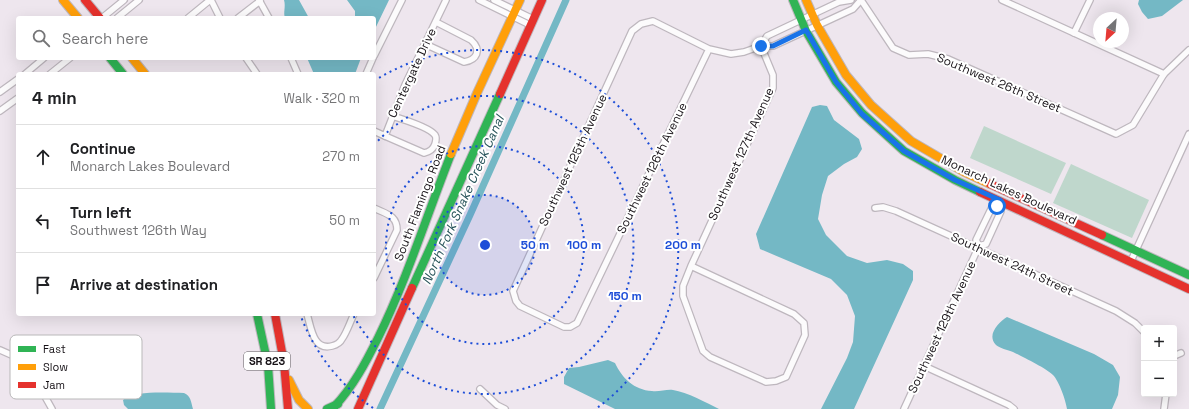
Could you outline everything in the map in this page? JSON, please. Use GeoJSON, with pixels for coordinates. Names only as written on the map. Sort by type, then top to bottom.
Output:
{"type":"FeatureCollection","features":[{"type":"Feature","properties":{"kind":"main road"},"geometry":{"type":"LineString","coordinates":[[63,0],[76,16]]}},
{"type":"Feature","properties":{"kind":"main road"},"geometry":{"type":"LineString","coordinates":[[85,0],[99,16]]}},
{"type":"Feature","properties":{"kind":"main road","name":"South Flamingo Road"},"geometry":{"type":"LineString","coordinates":[[335,406],[342,399],[365,363],[396,300],[453,149],[520,0]]}},
{"type":"Feature","properties":{"kind":"main road","name":"South Flamingo Road"},"geometry":{"type":"LineString","coordinates":[[358,409],[542,0]]}},
{"type":"Feature","properties":{"kind":"main road","name":"Monarch Lakes Boulevard"},"geometry":{"type":"LineString","coordinates":[[793,0],[806,30],[836,82],[862,114],[904,151],[998,203],[1132,261],[1189,289]]}},
{"type":"Feature","properties":{"kind":"main road","name":"Monarch Lakes Boulevard"},"geometry":{"type":"LineString","coordinates":[[806,0],[817,25],[846,75],[871,105],[911,141],[964,172],[1136,250],[1189,276]]}},
{"type":"Feature","properties":{"kind":"main road"},"geometry":{"type":"LineString","coordinates":[[112,60],[121,72]]}},
{"type":"Feature","properties":{"kind":"main road"},"geometry":{"type":"LineString","coordinates":[[134,60],[143,72]]}},
{"type":"Feature","properties":{"kind":"main road","name":"SR 823"},"geometry":{"type":"LineString","coordinates":[[257,316],[268,365],[271,409]]}},
{"type":"Feature","properties":{"kind":"main road","name":"SR 823"},"geometry":{"type":"LineString","coordinates":[[276,316],[285,373],[288,409]]}},
{"type":"Feature","properties":{"kind":"main road"},"geometry":{"type":"LineString","coordinates":[[285,373],[299,401],[308,409]]}},
{"type":"Feature","properties":{"kind":"main road"},"geometry":{"type":"LineString","coordinates":[[327,409],[335,406]]}},
{"type":"Feature","properties":{"kind":"street"},"geometry":{"type":"LineString","coordinates":[[104,16],[124,0]]}},
{"type":"Feature","properties":{"kind":"street"},"geometry":{"type":"LineString","coordinates":[[119,16],[139,0]]}},
{"type":"Feature","properties":{"kind":"street"},"geometry":{"type":"LineString","coordinates":[[191,16],[211,0],[219,16]]}},
{"type":"Feature","properties":{"kind":"street"},"geometry":{"type":"LineString","coordinates":[[376,53],[402,0]]}},
{"type":"Feature","properties":{"kind":"street","name":"Centergate Drive"},"geometry":{"type":"LineString","coordinates":[[386,136],[392,116],[405,85],[446,0]]}},
{"type":"Feature","properties":{"kind":"street"},"geometry":{"type":"LineString","coordinates":[[480,0],[514,13],[532,22]]}},
{"type":"Feature","properties":{"kind":"street"},"geometry":{"type":"LineString","coordinates":[[494,0],[514,13]]}},
{"type":"Feature","properties":{"kind":"street"},"geometry":{"type":"LineString","coordinates":[[761,46],[767,36],[839,2],[851,0]]}},
{"type":"Feature","properties":{"kind":"street"},"geometry":{"type":"LineString","coordinates":[[709,49],[731,54],[744,52],[761,46],[773,46],[853,9],[861,0]]}},
{"type":"Feature","properties":{"kind":"street","name":"Southwest 26th Street"},"geometry":{"type":"LineString","coordinates":[[861,0],[892,48],[910,55],[928,54],[948,59],[1116,134],[1133,124],[1164,74]]}},
{"type":"Feature","properties":{"kind":"street"},"geometry":{"type":"LineString","coordinates":[[1005,0],[1164,74],[1189,50]]}},
{"type":"Feature","properties":{"kind":"street"},"geometry":{"type":"LineString","coordinates":[[1074,32],[1090,0]]}},
{"type":"Feature","properties":{"kind":"street"},"geometry":{"type":"LineString","coordinates":[[240,16],[259,1],[266,16]]}},
{"type":"Feature","properties":{"kind":"street","name":"Southwest 125th Avenue"},"geometry":{"type":"LineString","coordinates":[[570,327],[564,327],[520,306],[516,301],[513,291],[632,30],[641,24],[653,21],[709,49]]}},
{"type":"Feature","properties":{"kind":"street"},"geometry":{"type":"LineString","coordinates":[[425,44],[464,62],[470,61],[474,58],[477,48],[475,44],[436,22]]}},
{"type":"Feature","properties":{"kind":"street","name":"Southwest 127th Avenue"},"geometry":{"type":"LineString","coordinates":[[691,266],[794,314],[804,323],[805,335],[786,377],[776,382],[766,382],[710,357],[703,352],[683,296],[683,286],[691,266],[772,88],[773,74],[761,46]]}},
{"type":"Feature","properties":{"kind":"street","name":"Southwest 126th Avenue"},"geometry":{"type":"LineString","coordinates":[[570,327],[577,323],[709,49]]}},
{"type":"Feature","properties":{"kind":"street"},"geometry":{"type":"LineString","coordinates":[[27,72],[42,60]]}},
{"type":"Feature","properties":{"kind":"street"},"geometry":{"type":"LineString","coordinates":[[52,72],[68,60]]}},
{"type":"Feature","properties":{"kind":"street"},"geometry":{"type":"LineString","coordinates":[[247,60],[256,72]]}},
{"type":"Feature","properties":{"kind":"street"},"geometry":{"type":"LineString","coordinates":[[292,60],[297,72]]}},
{"type":"Feature","properties":{"kind":"street"},"geometry":{"type":"LineString","coordinates":[[367,72],[373,60]]}},
{"type":"Feature","properties":{"kind":"street"},"geometry":{"type":"LineString","coordinates":[[0,92],[16,80]]}},
{"type":"Feature","properties":{"kind":"street"},"geometry":{"type":"LineString","coordinates":[[0,111],[16,99]]}},
{"type":"Feature","properties":{"kind":"street"},"geometry":{"type":"LineString","coordinates":[[376,132],[424,153],[433,149],[436,139],[434,135],[392,116]]}},
{"type":"Feature","properties":{"kind":"street"},"geometry":{"type":"LineString","coordinates":[[1132,261],[1189,134]]}},
{"type":"Feature","properties":{"kind":"street","name":"Southwest 129th Avenue"},"geometry":{"type":"LineString","coordinates":[[904,409],[978,247],[976,240],[992,206],[998,203],[1001,211],[986,244],[978,247]]}},
{"type":"Feature","properties":{"kind":"street","name":"Southwest 24th Street"},"geometry":{"type":"LineString","coordinates":[[875,208],[883,207],[896,211],[978,247],[1116,311],[1135,323],[1141,329]]}},
{"type":"Feature","properties":{"kind":"street"},"geometry":{"type":"LineString","coordinates":[[376,209],[394,218],[397,222],[397,230],[376,274]]}},
{"type":"Feature","properties":{"kind":"street"},"geometry":{"type":"LineString","coordinates":[[308,316],[314,339],[320,345],[328,347],[337,344],[342,340],[353,316]]}},
{"type":"Feature","properties":{"kind":"street"},"geometry":{"type":"LineString","coordinates":[[0,350],[10,355]]}},
{"type":"Feature","properties":{"kind":"street"},"geometry":{"type":"LineString","coordinates":[[1177,355],[1181,353]]}},
{"type":"Feature","properties":{"kind":"street"},"geometry":{"type":"LineString","coordinates":[[924,366],[1009,404],[1014,409]]}},
{"type":"Feature","properties":{"kind":"street"},"geometry":{"type":"LineString","coordinates":[[480,389],[497,405],[505,409]]}},
{"type":"Feature","properties":{"kind":"street"},"geometry":{"type":"LineString","coordinates":[[1164,409],[1166,397]]}},
{"type":"Feature","properties":{"kind":"street"},"geometry":{"type":"LineString","coordinates":[[46,399],[52,409]]}},
{"type":"Feature","properties":{"kind":"green space"},"geometry":{"type":"Polygon","coordinates":[[[984,126],[1066,163],[1051,194],[970,158],[984,126]]]}},
{"type":"Feature","properties":{"kind":"green space"},"geometry":{"type":"Polygon","coordinates":[[[1071,164],[1149,200],[1132,238],[1053,203],[1071,164]]]}},
{"type":"Feature","properties":{"kind":"water"},"geometry":{"type":"Polygon","coordinates":[[[284,0],[299,0],[308,16],[284,16],[284,0]]]}},
{"type":"Feature","properties":{"kind":"water"},"geometry":{"type":"Polygon","coordinates":[[[347,0],[389,0],[376,27],[376,16],[355,16],[355,11],[347,0]]]}},
{"type":"Feature","properties":{"kind":"water"},"geometry":{"type":"Polygon","coordinates":[[[1139,0],[1183,0],[1162,16],[1148,19],[1138,4],[1139,0]]]}},
{"type":"Feature","properties":{"kind":"water"},"geometry":{"type":"Polygon","coordinates":[[[308,60],[360,60],[356,72],[313,72],[308,60]]]}},
{"type":"Feature","properties":{"kind":"water"},"geometry":{"type":"Polygon","coordinates":[[[820,105],[827,106],[834,120],[859,139],[862,149],[857,157],[844,164],[828,176],[822,195],[818,219],[826,235],[847,256],[867,263],[887,260],[903,264],[913,271],[913,280],[854,409],[821,409],[847,358],[853,342],[855,316],[847,295],[831,279],[760,249],[756,234],[812,107],[820,105]]]}},
{"type":"Feature","properties":{"kind":"water"},"geometry":{"type":"Polygon","coordinates":[[[1007,317],[1094,354],[1113,365],[1120,377],[1118,395],[1112,409],[1067,409],[1062,391],[1053,375],[1045,369],[1013,352],[997,346],[993,341],[993,333],[997,325],[1007,317]]]}},
{"type":"Feature","properties":{"kind":"water"},"geometry":{"type":"Polygon","coordinates":[[[608,360],[615,363],[621,374],[634,386],[655,391],[679,391],[719,409],[615,409],[564,384],[564,377],[569,368],[608,360]]]}},
{"type":"Feature","properties":{"kind":"water"},"geometry":{"type":"Polygon","coordinates":[[[142,393],[186,394],[193,409],[128,409],[124,405],[123,400],[125,399],[142,399],[142,393]]]}},
{"type":"Feature","properties":{"kind":"waterway","name":"North Fork Snake Creek Canal"},"geometry":{"type":"LineString","coordinates":[[380,409],[470,215],[566,0]]}},
{"type":"Feature","properties":{"kind":"traffic: fast"},"geometry":{"type":"LineString","coordinates":[[793,0],[806,31],[836,82],[862,113],[904,151],[955,180],[980,192]]}},
{"type":"Feature","properties":{"kind":"traffic: fast"},"geometry":{"type":"LineString","coordinates":[[112,60],[121,72]]}},
{"type":"Feature","properties":{"kind":"traffic: fast"},"geometry":{"type":"LineString","coordinates":[[412,288],[500,94]]}},
{"type":"Feature","properties":{"kind":"traffic: fast"},"geometry":{"type":"LineString","coordinates":[[334,407],[359,374],[388,316],[408,270],[451,154]]}},
{"type":"Feature","properties":{"kind":"traffic: fast"},"geometry":{"type":"LineString","coordinates":[[1102,235],[1189,275]]}},
{"type":"Feature","properties":{"kind":"traffic: fast"},"geometry":{"type":"LineString","coordinates":[[257,316],[268,365],[271,409]]}},
{"type":"Feature","properties":{"kind":"traffic: fast"},"geometry":{"type":"LineString","coordinates":[[327,409],[338,404]]}},
{"type":"Feature","properties":{"kind":"traffic: slow"},"geometry":{"type":"LineString","coordinates":[[63,0],[76,16]]}},
{"type":"Feature","properties":{"kind":"traffic: slow"},"geometry":{"type":"LineString","coordinates":[[451,154],[477,93],[520,0]]}},
{"type":"Feature","properties":{"kind":"traffic: slow"},"geometry":{"type":"LineString","coordinates":[[806,0],[817,25],[846,75],[871,105],[911,141],[964,172],[990,184]]}},
{"type":"Feature","properties":{"kind":"traffic: slow"},"geometry":{"type":"LineString","coordinates":[[134,60],[143,72]]}},
{"type":"Feature","properties":{"kind":"traffic: slow"},"geometry":{"type":"LineString","coordinates":[[289,380],[299,400],[308,409]]}},
{"type":"Feature","properties":{"kind":"traffic: jam"},"geometry":{"type":"LineString","coordinates":[[85,0],[98,16]]}},
{"type":"Feature","properties":{"kind":"traffic: jam"},"geometry":{"type":"LineString","coordinates":[[500,94],[542,0]]}},
{"type":"Feature","properties":{"kind":"traffic: jam"},"geometry":{"type":"LineString","coordinates":[[990,184],[1102,235]]}},
{"type":"Feature","properties":{"kind":"traffic: jam"},"geometry":{"type":"LineString","coordinates":[[980,192],[1189,289]]}},
{"type":"Feature","properties":{"kind":"traffic: jam"},"geometry":{"type":"LineString","coordinates":[[358,409],[412,288]]}},
{"type":"Feature","properties":{"kind":"traffic: jam"},"geometry":{"type":"LineString","coordinates":[[275,316],[284,363],[288,409]]}},
{"type":"Feature","properties":{"kind":"route"},"geometry":{"type":"LineString","coordinates":[[761,46],[773,46],[806,30],[836,82],[862,114],[904,151],[955,180],[1000,200],[997,206]]}}]}
